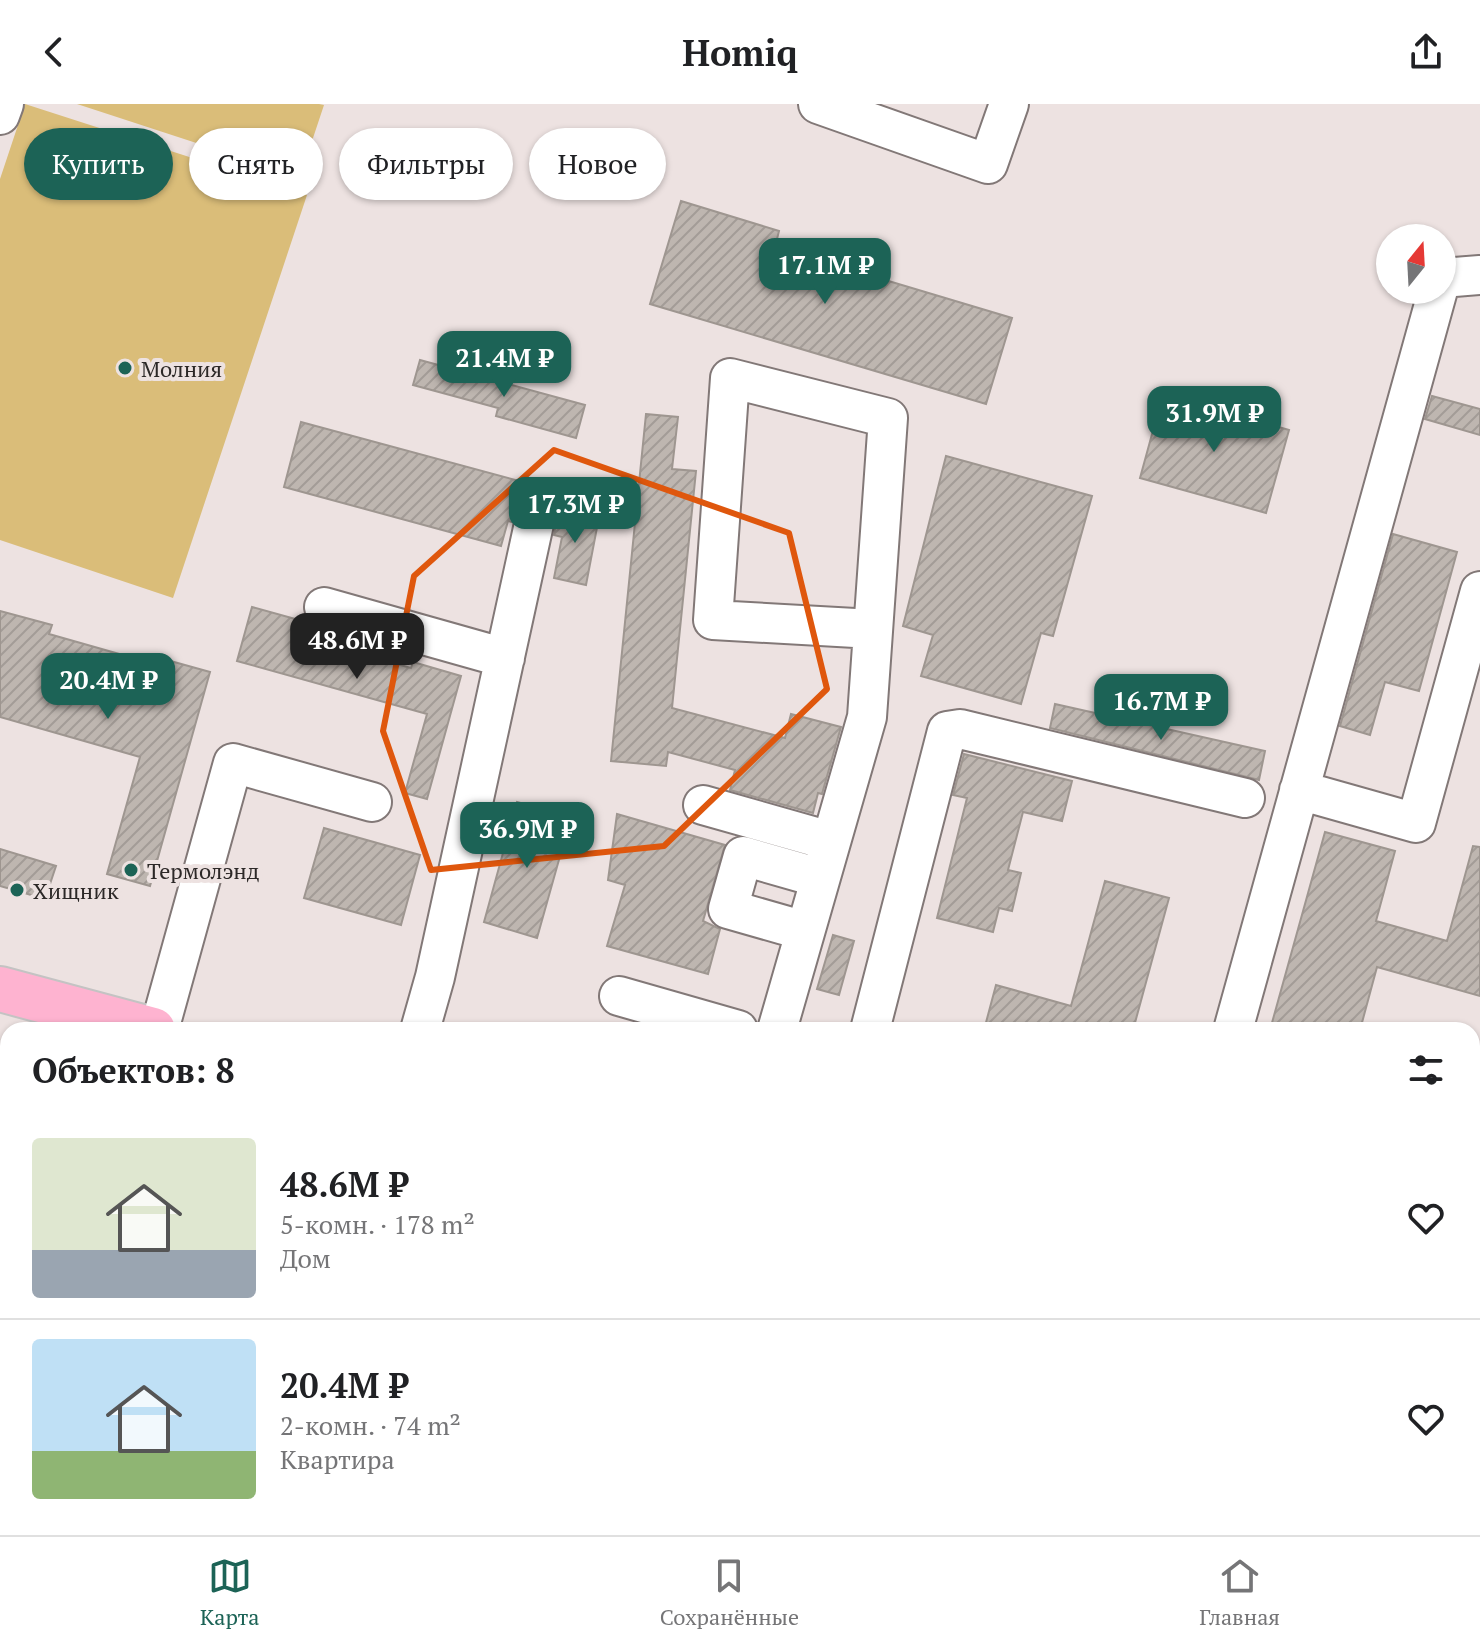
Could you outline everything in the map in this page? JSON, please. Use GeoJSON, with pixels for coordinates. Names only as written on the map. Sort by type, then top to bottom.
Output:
{"type":"FeatureCollection","features":[{"type":"Feature","properties":{"kind":"main road"},"geometry":{"type":"LineString","coordinates":[[0,989],[126,1022]]}},
{"type":"Feature","properties":{"kind":"street"},"geometry":{"type":"LineString","coordinates":[[0,115],[4,104]]}},
{"type":"Feature","properties":{"kind":"street"},"geometry":{"type":"LineString","coordinates":[[818,104],[988,164],[1009,104]]}},
{"type":"Feature","properties":{"kind":"street"},"geometry":{"type":"LineString","coordinates":[[1456,277],[1480,275]]}},
{"type":"Feature","properties":{"kind":"street"},"geometry":{"type":"LineString","coordinates":[[1235,1022],[1299,790],[1360,612],[1435,304]]}},
{"type":"Feature","properties":{"kind":"street"},"geometry":{"type":"LineString","coordinates":[[779,1022],[867,717],[888,418],[730,378],[713,620],[873,629]]}},
{"type":"Feature","properties":{"kind":"street"},"geometry":{"type":"LineString","coordinates":[[422,1022],[435,977],[537,510]]}},
{"type":"Feature","properties":{"kind":"street"},"geometry":{"type":"LineString","coordinates":[[1299,790],[1416,823],[1466,692],[1451,637],[1480,591]]}},
{"type":"Feature","properties":{"kind":"street"},"geometry":{"type":"LineString","coordinates":[[324,607],[505,658]]}},
{"type":"Feature","properties":{"kind":"street"},"geometry":{"type":"LineString","coordinates":[[872,1022],[947,731],[960,729],[1245,798]]}},
{"type":"Feature","properties":{"kind":"street"},"geometry":{"type":"LineString","coordinates":[[158,1022],[233,763],[372,802]]}},
{"type":"Feature","properties":{"kind":"street"},"geometry":{"type":"LineString","coordinates":[[703,805],[830,841]]}},
{"type":"Feature","properties":{"kind":"street"},"geometry":{"type":"LineString","coordinates":[[805,931],[728,909],[743,856],[820,878]]}},
{"type":"Feature","properties":{"kind":"street"},"geometry":{"type":"LineString","coordinates":[[619,996],[710,1022]]}},
{"type":"Feature","properties":{"kind":"highlighted area"},"geometry":{"type":"Polygon","coordinates":[[[554,450],[789,533],[827,689],[664,846],[431,870],[383,731],[414,576],[554,450]]]}},
{"type":"Feature","properties":{"kind":"green space","name":"Молния"},"geometry":{"type":"Polygon","coordinates":[[[25,104],[99,128],[24,128],[24,200],[173,200],[173,152],[189,157],[189,200],[305,200],[173,598],[0,540],[0,179],[25,104]]]}},
{"type":"Feature","properties":{"kind":"green space"},"geometry":{"type":"Polygon","coordinates":[[[77,104],[324,105],[316,128],[189,128],[189,141],[173,135],[173,128],[150,128],[77,104]]]}},
{"type":"Feature","properties":{"kind":"building"},"geometry":{"type":"Polygon","coordinates":[[[681,201],[779,231],[775,247],[1012,318],[986,404],[650,304],[681,201]]]}},
{"type":"Feature","properties":{"kind":"building"},"geometry":{"type":"Polygon","coordinates":[[[420,360],[585,405],[576,438],[496,416],[498,408],[413,385],[420,360]]]}},
{"type":"Feature","properties":{"kind":"building"},"geometry":{"type":"Polygon","coordinates":[[[1163,394],[1289,430],[1266,513],[1140,478],[1163,394]]]}},
{"type":"Feature","properties":{"kind":"building"},"geometry":{"type":"Polygon","coordinates":[[[1432,396],[1480,409],[1480,435],[1425,419],[1432,396]]]}},
{"type":"Feature","properties":{"kind":"building"},"geometry":{"type":"Polygon","coordinates":[[[646,414],[678,417],[672,469],[696,471],[672,708],[785,738],[791,714],[841,727],[822,794],[818,793],[813,813],[730,790],[735,770],[668,752],[666,766],[611,761],[646,414]]]}},
{"type":"Feature","properties":{"kind":"building"},"geometry":{"type":"Polygon","coordinates":[[[301,422],[519,481],[516,492],[522,494],[512,522],[508,521],[501,546],[284,487],[301,422]]]}},
{"type":"Feature","properties":{"kind":"building"},"geometry":{"type":"Polygon","coordinates":[[[946,456],[1092,496],[1053,636],[1041,633],[1021,704],[921,676],[933,635],[903,626],[946,456]]]}},
{"type":"Feature","properties":{"kind":"building"},"geometry":{"type":"Polygon","coordinates":[[[558,509],[599,517],[586,585],[554,578],[562,537],[554,535],[558,509]]]}},
{"type":"Feature","properties":{"kind":"building"},"geometry":{"type":"Polygon","coordinates":[[[1393,534],[1457,552],[1419,691],[1385,682],[1370,735],[1340,726],[1393,534]]]}},
{"type":"Feature","properties":{"kind":"building"},"geometry":{"type":"Polygon","coordinates":[[[252,607],[306,622],[301,637],[411,668],[413,662],[461,676],[427,799],[405,793],[427,714],[237,661],[252,607]]]}},
{"type":"Feature","properties":{"kind":"building"},"geometry":{"type":"Polygon","coordinates":[[[0,611],[52,625],[49,634],[165,667],[167,660],[210,672],[150,886],[107,874],[140,757],[0,717],[0,611]]]}},
{"type":"Feature","properties":{"kind":"building"},"geometry":{"type":"Polygon","coordinates":[[[1055,704],[1265,751],[1259,780],[1050,728],[1055,704]]]}},
{"type":"Feature","properties":{"kind":"building"},"geometry":{"type":"Polygon","coordinates":[[[964,754],[1072,781],[1062,821],[1023,812],[1008,870],[1021,873],[1012,911],[999,908],[993,932],[937,918],[967,798],[953,795],[964,754]]]}},
{"type":"Feature","properties":{"kind":"building"},"geometry":{"type":"Polygon","coordinates":[[[517,802],[571,817],[537,938],[484,922],[517,802]]]}},
{"type":"Feature","properties":{"kind":"building"},"geometry":{"type":"Polygon","coordinates":[[[617,814],[725,845],[703,921],[720,929],[708,974],[607,946],[625,885],[608,880],[617,814]]]}},
{"type":"Feature","properties":{"kind":"building"},"geometry":{"type":"Polygon","coordinates":[[[324,828],[420,855],[401,925],[304,898],[324,828]]]}},
{"type":"Feature","properties":{"kind":"building"},"geometry":{"type":"Polygon","coordinates":[[[1325,832],[1395,851],[1376,921],[1447,941],[1473,846],[1480,847],[1480,996],[1377,967],[1362,1022],[1272,1022],[1325,832]]]}},
{"type":"Feature","properties":{"kind":"building"},"geometry":{"type":"Polygon","coordinates":[[[0,849],[56,866],[45,899],[0,886],[0,849]]]}},
{"type":"Feature","properties":{"kind":"building"},"geometry":{"type":"Polygon","coordinates":[[[1105,881],[1169,898],[1135,1022],[986,1022],[996,985],[1071,1006],[1105,881]]]}},
{"type":"Feature","properties":{"kind":"building"},"geometry":{"type":"Polygon","coordinates":[[[833,935],[854,941],[839,995],[817,989],[833,935]]]}},
{"type":"Feature","properties":{"kind":"place","name":"Молния"},"geometry":{"type":"Point","coordinates":[125,368]}},
{"type":"Feature","properties":{"kind":"place","name":"Термолэнд"},"geometry":{"type":"Point","coordinates":[131,870]}},
{"type":"Feature","properties":{"kind":"place","name":"Хищник"},"geometry":{"type":"Point","coordinates":[17,890]}}]}
